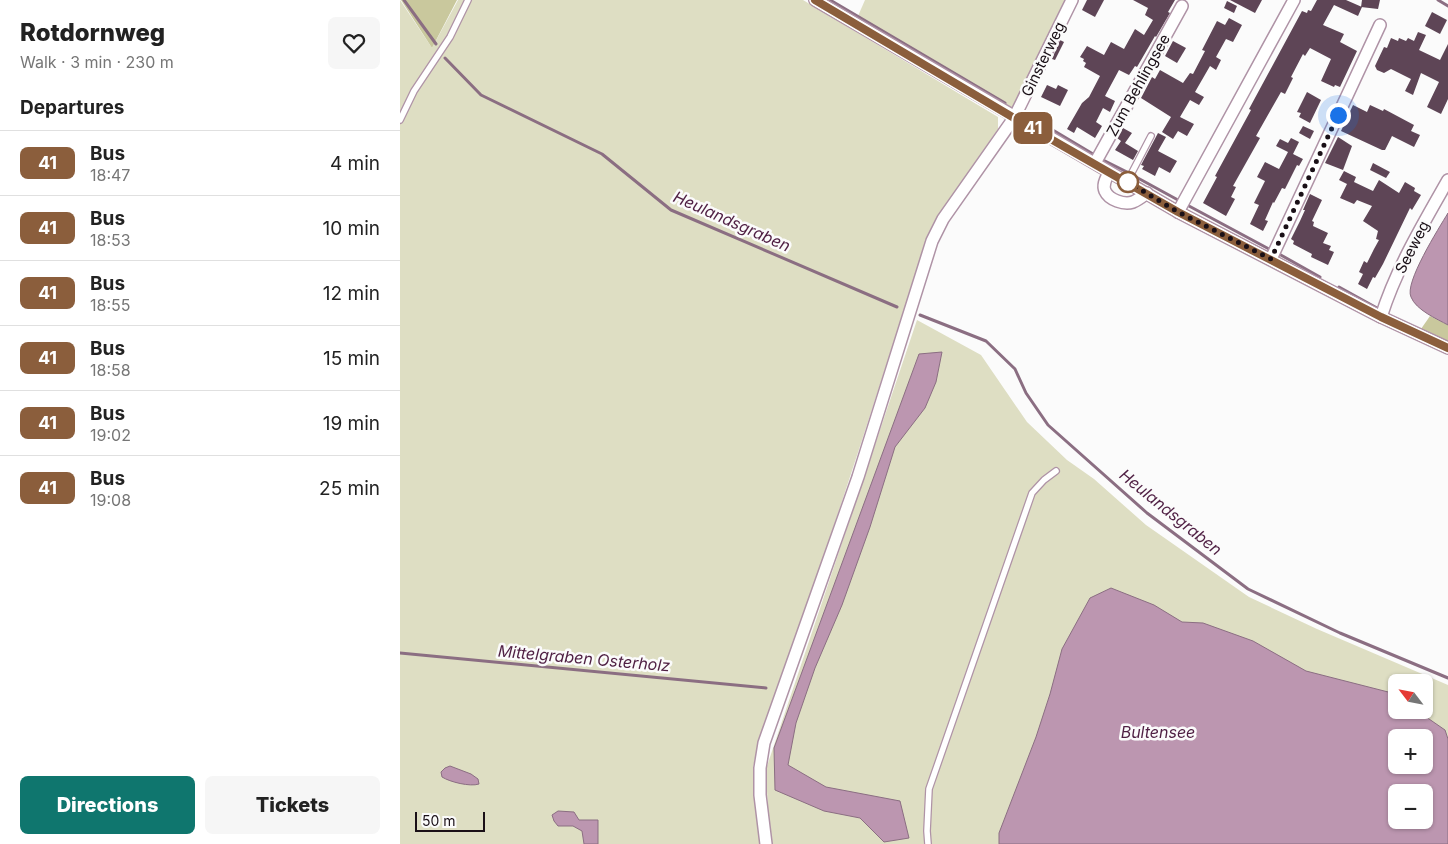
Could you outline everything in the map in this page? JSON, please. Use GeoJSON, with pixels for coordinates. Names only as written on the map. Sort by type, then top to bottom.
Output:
{"type":"FeatureCollection","features":[{"type":"Feature","properties":{"kind":"street"},"geometry":{"type":"LineString","coordinates":[[815,0],[1014,118],[1178,212],[1381,317],[1448,348]]}},
{"type":"Feature","properties":{"kind":"street","name":"Ginsterweg"},"geometry":{"type":"LineString","coordinates":[[766,844],[760,795],[760,768],[764,743],[858,477],[932,241],[943,218],[1014,118],[1072,0]]}},
{"type":"Feature","properties":{"kind":"street"},"geometry":{"type":"LineString","coordinates":[[1178,212],[1294,0]]}},
{"type":"Feature","properties":{"kind":"street","name":"Zum Behlingsee"},"geometry":{"type":"LineString","coordinates":[[1095,163],[1182,6]]}},
{"type":"Feature","properties":{"kind":"street"},"geometry":{"type":"LineString","coordinates":[[1271,259],[1380,25]]}},
{"type":"Feature","properties":{"kind":"street"},"geometry":{"type":"LineString","coordinates":[[1110,172],[1104,181],[1105,191],[1113,199],[1128,203],[1134,202],[1147,194]]}},
{"type":"Feature","properties":{"kind":"street","name":"Seeweg"},"geometry":{"type":"LineString","coordinates":[[1381,317],[1388,293],[1424,222],[1448,180]]}},
{"type":"Feature","properties":{"kind":"lane"},"geometry":{"type":"LineString","coordinates":[[400,120],[414,91],[450,37],[468,0]]}},
{"type":"Feature","properties":{"kind":"lane"},"geometry":{"type":"LineString","coordinates":[[1128,182],[1151,136]]}},
{"type":"Feature","properties":{"kind":"lane"},"geometry":{"type":"LineString","coordinates":[[928,844],[930,789],[964,687],[1032,493],[1056,471]]}},
{"type":"Feature","properties":{"kind":"green space"},"geometry":{"type":"Polygon","coordinates":[[[400,0],[432,48],[458,0],[803,0],[998,117],[998,129],[936,219],[927,237],[845,493],[757,748],[753,768],[760,844],[400,844],[400,0]]]}},
{"type":"Feature","properties":{"kind":"green space"},"geometry":{"type":"Polygon","coordinates":[[[401,0],[457,0],[432,48],[401,0]]]}},
{"type":"Feature","properties":{"kind":"green space"},"geometry":{"type":"Polygon","coordinates":[[[865,0],[1066,0],[1011,110],[858,16],[865,0]]]}},
{"type":"Feature","properties":{"kind":"green space"},"geometry":{"type":"Polygon","coordinates":[[[1430,316],[1448,325],[1448,343],[1421,329],[1430,316]]]}},
{"type":"Feature","properties":{"kind":"green space"},"geometry":{"type":"Polygon","coordinates":[[[917,320],[981,355],[1027,422],[1067,460],[1094,479],[1146,525],[1249,597],[1317,629],[1422,674],[1388,674],[1388,719],[1433,719],[1433,679],[1448,685],[1448,844],[772,844],[768,813],[766,769],[917,320]]]}},
{"type":"Feature","properties":{"kind":"water"},"geometry":{"type":"Polygon","coordinates":[[[1448,213],[1448,325],[1427,314],[1417,306],[1411,297],[1410,290],[1417,268],[1448,213]]]}},
{"type":"Feature","properties":{"kind":"water"},"geometry":{"type":"Polygon","coordinates":[[[942,352],[936,382],[925,408],[895,447],[870,527],[842,605],[815,668],[796,723],[788,765],[826,787],[900,801],[909,838],[884,842],[860,818],[824,811],[775,790],[774,748],[919,354],[942,352]]]}},
{"type":"Feature","properties":{"kind":"water","name":"Bultensee"},"geometry":{"type":"Polygon","coordinates":[[[1111,588],[1154,605],[1182,622],[1203,623],[1253,641],[1306,671],[1388,692],[1388,719],[1429,719],[1445,730],[1448,739],[1448,844],[999,844],[999,833],[1036,737],[1062,649],[1090,598],[1111,588]]]}},
{"type":"Feature","properties":{"kind":"water"},"geometry":{"type":"Polygon","coordinates":[[[450,766],[471,774],[478,779],[479,784],[460,784],[442,777],[441,772],[450,766]]]}},
{"type":"Feature","properties":{"kind":"water"},"geometry":{"type":"Polygon","coordinates":[[[558,811],[574,812],[579,820],[598,820],[598,844],[584,844],[582,831],[573,826],[558,826],[552,815],[558,811]]]}},
{"type":"Feature","properties":{"kind":"building"},"geometry":{"type":"Polygon","coordinates":[[[1087,0],[1104,0],[1095,17],[1082,10],[1087,0]]]}},
{"type":"Feature","properties":{"kind":"building"},"geometry":{"type":"Polygon","coordinates":[[[1133,0],[1175,0],[1168,12],[1170,13],[1137,67],[1135,66],[1129,75],[1119,70],[1105,96],[1115,101],[1110,112],[1103,108],[1096,122],[1102,126],[1095,138],[1077,127],[1074,133],[1067,129],[1082,103],[1089,97],[1100,76],[1084,67],[1086,63],[1080,57],[1087,46],[1104,55],[1111,42],[1124,49],[1135,29],[1144,35],[1153,20],[1145,15],[1148,8],[1133,0]]]}},
{"type":"Feature","properties":{"kind":"building"},"geometry":{"type":"Polygon","coordinates":[[[1230,0],[1262,0],[1255,13],[1230,0]]]}},
{"type":"Feature","properties":{"kind":"building"},"geometry":{"type":"Polygon","coordinates":[[[1317,0],[1346,0],[1362,7],[1358,16],[1334,5],[1323,25],[1344,34],[1340,42],[1357,51],[1340,87],[1335,85],[1334,87],[1321,81],[1331,59],[1310,48],[1305,56],[1303,54],[1291,77],[1293,78],[1285,94],[1281,92],[1256,136],[1260,138],[1233,186],[1236,187],[1231,197],[1235,199],[1226,216],[1203,203],[1217,177],[1215,176],[1251,110],[1249,109],[1302,11],[1307,13],[1308,10],[1311,11],[1317,0]]]}},
{"type":"Feature","properties":{"kind":"building"},"geometry":{"type":"Polygon","coordinates":[[[1362,0],[1380,0],[1378,9],[1361,7],[1362,0]]]}},
{"type":"Feature","properties":{"kind":"building"},"geometry":{"type":"Polygon","coordinates":[[[1227,1],[1237,6],[1234,13],[1224,8],[1227,1]]]}},
{"type":"Feature","properties":{"kind":"building"},"geometry":{"type":"Polygon","coordinates":[[[1432,12],[1447,20],[1440,34],[1425,26],[1432,12]]]}},
{"type":"Feature","properties":{"kind":"building"},"geometry":{"type":"Polygon","coordinates":[[[1229,18],[1242,25],[1233,42],[1226,39],[1216,57],[1221,60],[1216,70],[1210,66],[1195,92],[1204,97],[1199,105],[1190,100],[1180,117],[1194,124],[1187,136],[1178,131],[1173,139],[1162,132],[1171,117],[1141,98],[1152,77],[1155,79],[1160,70],[1183,83],[1190,73],[1193,74],[1205,51],[1202,50],[1217,21],[1225,25],[1229,18]]]}},
{"type":"Feature","properties":{"kind":"building"},"geometry":{"type":"Polygon","coordinates":[[[1418,32],[1426,35],[1419,50],[1440,60],[1448,44],[1448,99],[1441,114],[1427,107],[1439,82],[1421,73],[1413,95],[1405,91],[1411,79],[1391,69],[1384,73],[1377,70],[1375,66],[1384,47],[1387,48],[1391,38],[1398,41],[1399,38],[1406,41],[1408,38],[1414,41],[1418,32]]]}},
{"type":"Feature","properties":{"kind":"building"},"geometry":{"type":"Polygon","coordinates":[[[1060,40],[1064,42],[1055,60],[1052,59],[1060,40]]]}},
{"type":"Feature","properties":{"kind":"building"},"geometry":{"type":"Polygon","coordinates":[[[1173,41],[1186,48],[1177,63],[1165,56],[1173,41]]]}},
{"type":"Feature","properties":{"kind":"building"},"geometry":{"type":"Polygon","coordinates":[[[1047,85],[1056,89],[1058,85],[1068,90],[1060,106],[1041,97],[1047,85]]]}},
{"type":"Feature","properties":{"kind":"building"},"geometry":{"type":"Polygon","coordinates":[[[1307,92],[1321,100],[1310,123],[1299,117],[1301,113],[1297,112],[1307,92]]]}},
{"type":"Feature","properties":{"kind":"building"},"geometry":{"type":"Polygon","coordinates":[[[1353,105],[1367,112],[1370,105],[1383,111],[1384,109],[1414,125],[1411,131],[1420,135],[1414,147],[1392,136],[1385,150],[1382,150],[1341,131],[1353,105]]]}},
{"type":"Feature","properties":{"kind":"building"},"geometry":{"type":"Polygon","coordinates":[[[1303,126],[1314,131],[1310,139],[1299,133],[1303,126]]]}},
{"type":"Feature","properties":{"kind":"building"},"geometry":{"type":"Polygon","coordinates":[[[1123,128],[1132,133],[1125,143],[1138,151],[1133,160],[1115,150],[1121,141],[1117,138],[1123,128]]]}},
{"type":"Feature","properties":{"kind":"building"},"geometry":{"type":"Polygon","coordinates":[[[1158,133],[1166,137],[1158,151],[1177,161],[1170,173],[1159,167],[1155,176],[1142,169],[1144,166],[1141,165],[1158,133]]]}},
{"type":"Feature","properties":{"kind":"building"},"geometry":{"type":"Polygon","coordinates":[[[1338,137],[1352,146],[1343,170],[1325,163],[1338,137]]]}},
{"type":"Feature","properties":{"kind":"building"},"geometry":{"type":"Polygon","coordinates":[[[1291,138],[1299,142],[1293,154],[1303,159],[1299,166],[1297,165],[1285,189],[1282,188],[1273,202],[1265,220],[1268,221],[1263,231],[1250,224],[1259,205],[1254,203],[1265,181],[1257,177],[1265,162],[1279,169],[1288,152],[1276,146],[1280,139],[1288,143],[1291,138]]]}},
{"type":"Feature","properties":{"kind":"building"},"geometry":{"type":"Polygon","coordinates":[[[1373,163],[1390,172],[1386,178],[1370,170],[1373,163]]]}},
{"type":"Feature","properties":{"kind":"building"},"geometry":{"type":"Polygon","coordinates":[[[1344,171],[1356,177],[1354,182],[1373,191],[1379,180],[1399,193],[1405,182],[1415,188],[1414,191],[1421,195],[1412,210],[1410,208],[1383,264],[1367,289],[1358,284],[1363,274],[1359,272],[1364,261],[1367,263],[1379,240],[1376,239],[1378,231],[1363,221],[1372,206],[1357,200],[1354,204],[1340,198],[1347,184],[1339,180],[1344,171]]]}},
{"type":"Feature","properties":{"kind":"building"},"geometry":{"type":"Polygon","coordinates":[[[1310,194],[1322,200],[1312,221],[1314,222],[1313,226],[1328,233],[1323,243],[1331,246],[1329,250],[1334,252],[1328,265],[1311,257],[1312,254],[1293,244],[1294,241],[1291,239],[1305,210],[1303,210],[1310,194]]]}},
{"type":"Feature","properties":{"kind":"waterway","name":"Heulandsgraben"},"geometry":{"type":"LineString","coordinates":[[404,0],[436,44]]}},
{"type":"Feature","properties":{"kind":"waterway"},"geometry":{"type":"LineString","coordinates":[[830,0],[1005,103]]}},
{"type":"Feature","properties":{"kind":"waterway"},"geometry":{"type":"LineString","coordinates":[[1438,0],[1448,6]]}},
{"type":"Feature","properties":{"kind":"waterway","name":"Heulandsgraben"},"geometry":{"type":"LineString","coordinates":[[445,58],[481,95],[602,154],[671,210],[897,307]]}},
{"type":"Feature","properties":{"kind":"waterway"},"geometry":{"type":"LineString","coordinates":[[1031,117],[1093,154]]}},
{"type":"Feature","properties":{"kind":"waterway"},"geometry":{"type":"LineString","coordinates":[[1103,160],[1127,172]]}},
{"type":"Feature","properties":{"kind":"waterway"},"geometry":{"type":"LineString","coordinates":[[1136,177],[1178,200]]}},
{"type":"Feature","properties":{"kind":"waterway"},"geometry":{"type":"LineString","coordinates":[[1189,206],[1269,249]]}},
{"type":"Feature","properties":{"kind":"waterway"},"geometry":{"type":"LineString","coordinates":[[1279,254],[1320,277]]}},
{"type":"Feature","properties":{"kind":"waterway"},"geometry":{"type":"LineString","coordinates":[[1339,287],[1377,308]]}},
{"type":"Feature","properties":{"kind":"waterway","name":"Heulandsgraben"},"geometry":{"type":"LineString","coordinates":[[920,315],[986,341],[1015,369],[1026,393],[1048,425],[1147,513],[1248,589],[1340,633],[1448,678]]}},
{"type":"Feature","properties":{"kind":"waterway","name":"Mittelgraben Osterholz"},"geometry":{"type":"LineString","coordinates":[[400,653],[766,688]]}},
{"type":"Feature","properties":{"kind":"bus line","name":"41"},"geometry":{"type":"LineString","coordinates":[[815,0],[1014,118],[1178,212],[1271,259],[1323,288],[1448,348]]}},
{"type":"Feature","properties":{"kind":"route"},"geometry":{"type":"LineString","coordinates":[[1128,182],[1178,212],[1271,259],[1338,115]]}}]}
